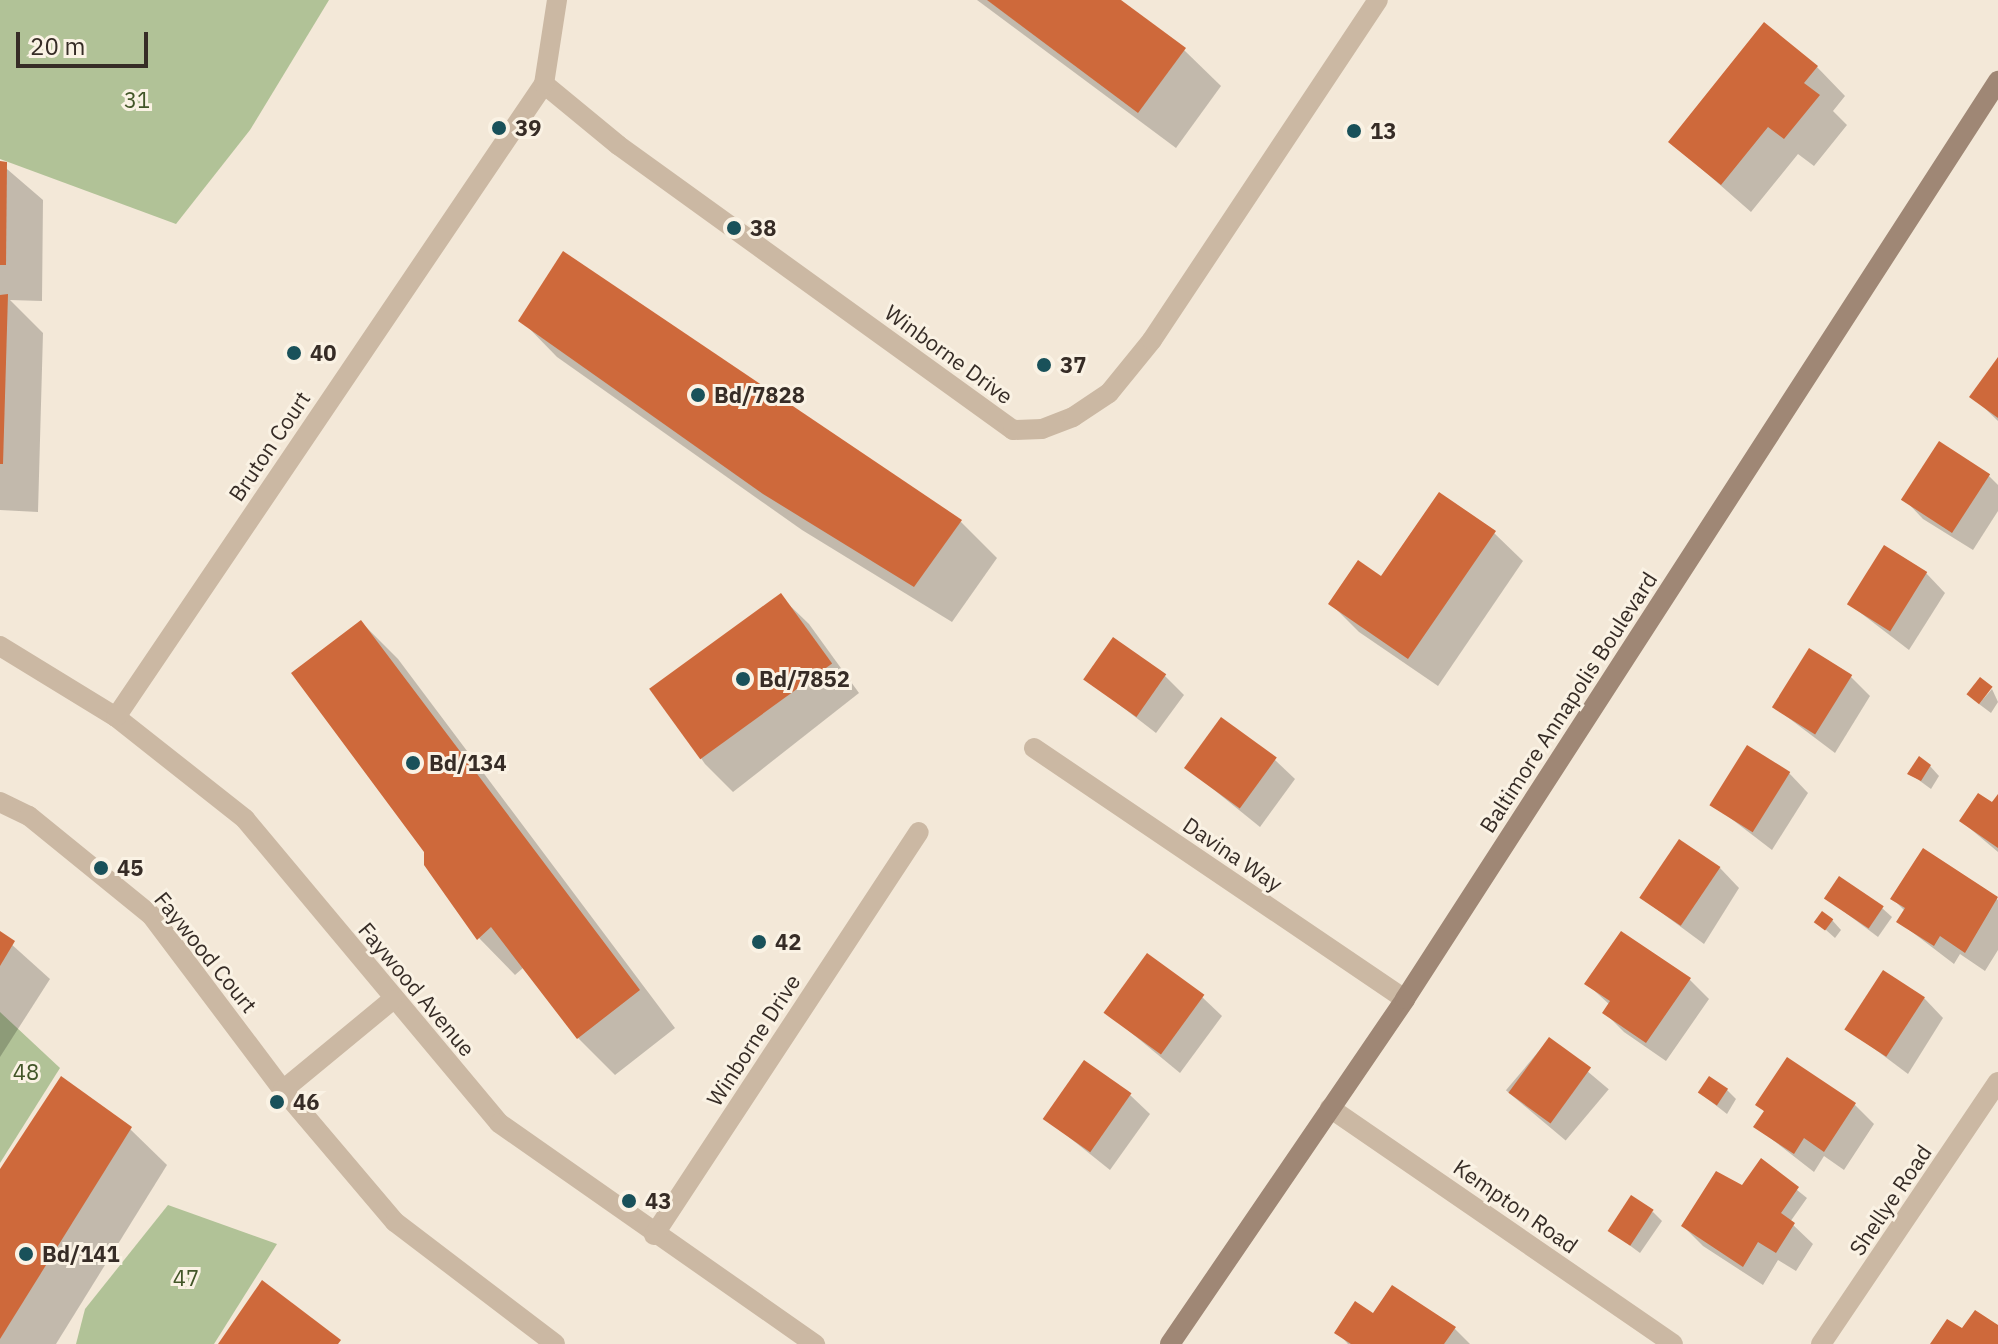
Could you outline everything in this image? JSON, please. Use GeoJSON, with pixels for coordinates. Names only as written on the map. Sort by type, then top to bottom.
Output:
{"type":"FeatureCollection","features":[{"type":"Feature","properties":{"kind":"main road","name":"Baltimore Annapolis Boulevard"},"geometry":{"type":"LineString","coordinates":[[1170,1344],[1405,999],[1998,81]]}},
{"type":"Feature","properties":{"kind":"street"},"geometry":{"type":"LineString","coordinates":[[544,84],[557,0]]}},
{"type":"Feature","properties":{"kind":"street","name":"Winborne Drive"},"geometry":{"type":"LineString","coordinates":[[544,84],[618,145],[1013,430],[1042,429],[1073,417],[1109,393],[1152,340],[1378,0]]}},
{"type":"Feature","properties":{"kind":"street","name":"Bruton Court"},"geometry":{"type":"LineString","coordinates":[[116,717],[544,84]]}},
{"type":"Feature","properties":{"kind":"street","name":"Faywood Avenue"},"geometry":{"type":"LineString","coordinates":[[0,646],[116,717],[245,819],[392,1000],[499,1123],[654,1235],[815,1344]]}},
{"type":"Feature","properties":{"kind":"street","name":"Davina Way"},"geometry":{"type":"LineString","coordinates":[[1034,748],[1405,999]]}},
{"type":"Feature","properties":{"kind":"street","name":"Faywood Court"},"geometry":{"type":"LineString","coordinates":[[0,802],[29,816],[151,915],[283,1090],[395,1222],[555,1344]]}},
{"type":"Feature","properties":{"kind":"street","name":"Winborne Drive"},"geometry":{"type":"LineString","coordinates":[[654,1235],[919,832]]}},
{"type":"Feature","properties":{"kind":"street"},"geometry":{"type":"LineString","coordinates":[[283,1090],[392,1000]]}},
{"type":"Feature","properties":{"kind":"street","name":"Shellye Road"},"geometry":{"type":"LineString","coordinates":[[1821,1344],[1998,1082]]}},
{"type":"Feature","properties":{"kind":"street","name":"Kempton Road"},"geometry":{"type":"LineString","coordinates":[[1330,1108],[1673,1344]]}},
{"type":"Feature","properties":{"kind":"green space","name":"31"},"geometry":{"type":"Polygon","coordinates":[[[0,0],[329,0],[250,130],[176,224],[0,159],[0,0]]]}},
{"type":"Feature","properties":{"kind":"green space","name":"48"},"geometry":{"type":"Polygon","coordinates":[[[0,1012],[60,1068],[0,1163],[0,1012]]]}},
{"type":"Feature","properties":{"kind":"green space","name":"47"},"geometry":{"type":"Polygon","coordinates":[[[168,1205],[277,1244],[214,1344],[76,1344],[85,1309],[168,1205]]]}},
{"type":"Feature","properties":{"kind":"building"},"geometry":{"type":"Polygon","coordinates":[[[987,0],[1121,0],[1186,48],[1138,113],[987,0]]]}},
{"type":"Feature","properties":{"kind":"building"},"geometry":{"type":"Polygon","coordinates":[[[1764,22],[1818,66],[1804,83],[1820,95],[1784,139],[1768,127],[1721,185],[1668,142],[1764,22]]]}},
{"type":"Feature","properties":{"kind":"building"},"geometry":{"type":"Polygon","coordinates":[[[0,161],[7,162],[6,265],[0,265],[0,161]]]}},
{"type":"Feature","properties":{"kind":"building","name":"Bd/7828"},"geometry":{"type":"Polygon","coordinates":[[[563,251],[962,520],[914,587],[763,494],[518,321],[563,251]]]}},
{"type":"Feature","properties":{"kind":"building"},"geometry":{"type":"Polygon","coordinates":[[[8,294],[3,464],[0,464],[0,295],[8,294]]]}},
{"type":"Feature","properties":{"kind":"building"},"geometry":{"type":"Polygon","coordinates":[[[1998,357],[1998,418],[1969,397],[1998,357]]]}},
{"type":"Feature","properties":{"kind":"building"},"geometry":{"type":"Polygon","coordinates":[[[1939,441],[1990,474],[1952,533],[1901,500],[1939,441]]]}},
{"type":"Feature","properties":{"kind":"building"},"geometry":{"type":"Polygon","coordinates":[[[1439,492],[1496,531],[1408,659],[1328,604],[1358,560],[1381,576],[1439,492]]]}},
{"type":"Feature","properties":{"kind":"building"},"geometry":{"type":"Polygon","coordinates":[[[1884,545],[1927,572],[1890,631],[1847,604],[1884,545]]]}},
{"type":"Feature","properties":{"kind":"building","name":"Bd/7852"},"geometry":{"type":"Polygon","coordinates":[[[781,593],[832,663],[700,759],[649,689],[781,593]]]}},
{"type":"Feature","properties":{"kind":"building","name":"Bd/134"},"geometry":{"type":"Polygon","coordinates":[[[361,620],[640,990],[577,1039],[491,927],[477,940],[424,865],[424,852],[291,673],[361,620]]]}},
{"type":"Feature","properties":{"kind":"building"},"geometry":{"type":"Polygon","coordinates":[[[1113,637],[1166,674],[1136,717],[1083,680],[1113,637]]]}},
{"type":"Feature","properties":{"kind":"building"},"geometry":{"type":"Polygon","coordinates":[[[1809,648],[1852,675],[1815,734],[1772,707],[1809,648]]]}},
{"type":"Feature","properties":{"kind":"building"},"geometry":{"type":"Polygon","coordinates":[[[1980,677],[1993,687],[1979,704],[1966,694],[1980,677]]]}},
{"type":"Feature","properties":{"kind":"building"},"geometry":{"type":"Polygon","coordinates":[[[1221,717],[1277,758],[1240,809],[1184,768],[1221,717]]]}},
{"type":"Feature","properties":{"kind":"building"},"geometry":{"type":"Polygon","coordinates":[[[1747,745],[1790,772],[1753,832],[1709,805],[1747,745]]]}},
{"type":"Feature","properties":{"kind":"building"},"geometry":{"type":"Polygon","coordinates":[[[1919,756],[1931,765],[1921,781],[1907,774],[1919,756]]]}},
{"type":"Feature","properties":{"kind":"building"},"geometry":{"type":"Polygon","coordinates":[[[1978,793],[1992,802],[1998,794],[1998,848],[1959,821],[1978,793]]]}},
{"type":"Feature","properties":{"kind":"building"},"geometry":{"type":"Polygon","coordinates":[[[1679,839],[1720,867],[1681,926],[1639,898],[1679,839]]]}},
{"type":"Feature","properties":{"kind":"building"},"geometry":{"type":"Polygon","coordinates":[[[1923,848],[1998,897],[1965,953],[1940,936],[1934,946],[1896,922],[1905,908],[1890,899],[1923,848]]]}},
{"type":"Feature","properties":{"kind":"building"},"geometry":{"type":"Polygon","coordinates":[[[1839,876],[1884,906],[1869,929],[1824,898],[1839,876]]]}},
{"type":"Feature","properties":{"kind":"building"},"geometry":{"type":"Polygon","coordinates":[[[1822,911],[1833,919],[1825,931],[1814,922],[1822,911]]]}},
{"type":"Feature","properties":{"kind":"building"},"geometry":{"type":"Polygon","coordinates":[[[0,931],[15,941],[0,966],[0,931]]]}},
{"type":"Feature","properties":{"kind":"building"},"geometry":{"type":"Polygon","coordinates":[[[1621,931],[1691,978],[1646,1043],[1602,1013],[1610,1001],[1584,984],[1621,931]]]}},
{"type":"Feature","properties":{"kind":"building"},"geometry":{"type":"Polygon","coordinates":[[[1147,953],[1204,995],[1161,1055],[1104,1013],[1147,953]]]}},
{"type":"Feature","properties":{"kind":"building"},"geometry":{"type":"Polygon","coordinates":[[[1883,970],[1925,997],[1886,1057],[1844,1030],[1883,970]]]}},
{"type":"Feature","properties":{"kind":"building"},"geometry":{"type":"Polygon","coordinates":[[[1549,1037],[1591,1068],[1551,1123],[1508,1093],[1549,1037]]]}},
{"type":"Feature","properties":{"kind":"building"},"geometry":{"type":"Polygon","coordinates":[[[1787,1057],[1856,1103],[1824,1152],[1804,1138],[1794,1154],[1753,1127],[1764,1111],[1755,1105],[1787,1057]]]}},
{"type":"Feature","properties":{"kind":"building"},"geometry":{"type":"Polygon","coordinates":[[[1084,1060],[1132,1093],[1090,1152],[1043,1119],[1084,1060]]]}},
{"type":"Feature","properties":{"kind":"building","name":"Bd/141"},"geometry":{"type":"Polygon","coordinates":[[[61,1076],[132,1127],[0,1339],[0,1169],[61,1076]]]}},
{"type":"Feature","properties":{"kind":"building"},"geometry":{"type":"Polygon","coordinates":[[[1709,1076],[1728,1089],[1717,1105],[1698,1093],[1709,1076]]]}},
{"type":"Feature","properties":{"kind":"building"},"geometry":{"type":"Polygon","coordinates":[[[1761,1158],[1799,1187],[1781,1213],[1795,1223],[1776,1253],[1758,1242],[1743,1267],[1681,1226],[1716,1171],[1742,1185],[1761,1158]]]}},
{"type":"Feature","properties":{"kind":"building"},"geometry":{"type":"Polygon","coordinates":[[[1631,1195],[1654,1210],[1630,1246],[1608,1231],[1631,1195]]]}},
{"type":"Feature","properties":{"kind":"building"},"geometry":{"type":"Polygon","coordinates":[[[262,1280],[341,1340],[338,1344],[218,1344],[262,1280]]]}},
{"type":"Feature","properties":{"kind":"building"},"geometry":{"type":"Polygon","coordinates":[[[1392,1285],[1456,1327],[1444,1344],[1351,1344],[1334,1333],[1355,1301],[1373,1313],[1392,1285]]]}},
{"type":"Feature","properties":{"kind":"building"},"geometry":{"type":"Polygon","coordinates":[[[1975,1310],[1998,1325],[1998,1344],[1930,1344],[1947,1319],[1962,1328],[1975,1310]]]}},
{"type":"Feature","properties":{"kind":"place","name":"39"},"geometry":{"type":"Point","coordinates":[499,128]}},
{"type":"Feature","properties":{"kind":"place","name":"13"},"geometry":{"type":"Point","coordinates":[1354,131]}},
{"type":"Feature","properties":{"kind":"place","name":"38"},"geometry":{"type":"Point","coordinates":[734,228]}},
{"type":"Feature","properties":{"kind":"place","name":"40"},"geometry":{"type":"Point","coordinates":[294,353]}},
{"type":"Feature","properties":{"kind":"place","name":"37"},"geometry":{"type":"Point","coordinates":[1044,365]}},
{"type":"Feature","properties":{"kind":"place","name":"Bd/7828"},"geometry":{"type":"Point","coordinates":[698,395]}},
{"type":"Feature","properties":{"kind":"place","name":"Bd/7852"},"geometry":{"type":"Point","coordinates":[743,679]}},
{"type":"Feature","properties":{"kind":"place","name":"Bd/134"},"geometry":{"type":"Point","coordinates":[413,763]}},
{"type":"Feature","properties":{"kind":"place","name":"45"},"geometry":{"type":"Point","coordinates":[101,868]}},
{"type":"Feature","properties":{"kind":"place","name":"42"},"geometry":{"type":"Point","coordinates":[759,942]}},
{"type":"Feature","properties":{"kind":"place","name":"46"},"geometry":{"type":"Point","coordinates":[277,1102]}},
{"type":"Feature","properties":{"kind":"place","name":"43"},"geometry":{"type":"Point","coordinates":[629,1201]}},
{"type":"Feature","properties":{"kind":"place","name":"Bd/141"},"geometry":{"type":"Point","coordinates":[26,1254]}}]}
